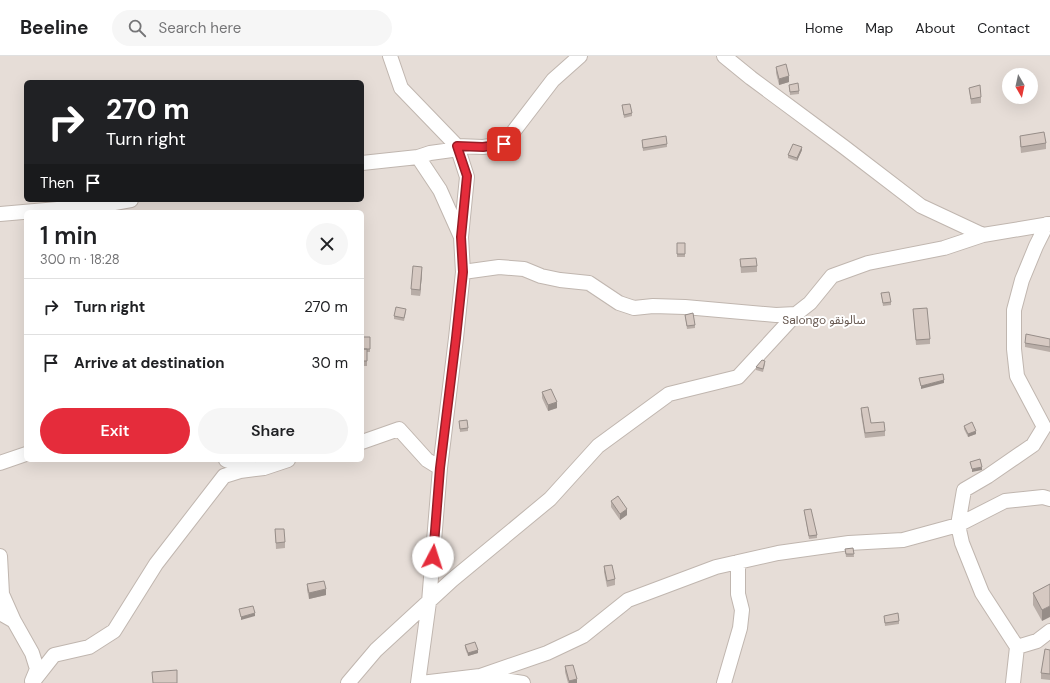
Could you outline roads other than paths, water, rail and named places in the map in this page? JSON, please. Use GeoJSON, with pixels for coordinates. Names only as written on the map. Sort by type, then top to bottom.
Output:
{"type":"FeatureCollection","features":[{"type":"Feature","properties":{"kind":"street"},"geometry":{"type":"LineString","coordinates":[[390,56],[401,88],[457,146],[467,176],[461,237],[463,272],[440,468],[429,602],[418,683]]}},
{"type":"Feature","properties":{"kind":"street"},"geometry":{"type":"LineString","coordinates":[[364,163],[418,157],[430,153],[452,150],[457,146],[483,147],[504,144],[553,80],[580,56]]}},
{"type":"Feature","properties":{"kind":"street"},"geometry":{"type":"LineString","coordinates":[[724,56],[921,206],[983,235]]}},
{"type":"Feature","properties":{"kind":"street"},"geometry":{"type":"LineString","coordinates":[[418,157],[440,190],[461,237]]}},
{"type":"Feature","properties":{"kind":"street"},"geometry":{"type":"LineString","coordinates":[[46,210],[120,202]]}},
{"type":"Feature","properties":{"kind":"street"},"geometry":{"type":"LineString","coordinates":[[0,214],[24,212]]}},
{"type":"Feature","properties":{"kind":"street"},"geometry":{"type":"LineString","coordinates":[[348,683],[376,650],[452,580],[550,499],[598,446],[669,394],[738,377],[796,314],[810,303],[832,276],[868,263],[938,249],[983,235],[1048,224]]}},
{"type":"Feature","properties":{"kind":"street"},"geometry":{"type":"LineString","coordinates":[[1013,683],[1017,647],[982,593],[962,543],[958,525],[964,490],[988,476],[1033,445],[1044,427],[1017,376],[1014,342],[1014,310],[1022,280],[1036,246],[1048,224]]}},
{"type":"Feature","properties":{"kind":"street"},"geometry":{"type":"LineString","coordinates":[[463,272],[499,267],[524,269],[541,276],[560,280],[589,283],[619,303],[634,308],[653,306],[685,307],[776,315],[796,314]]}},
{"type":"Feature","properties":{"kind":"street"},"geometry":{"type":"LineString","coordinates":[[364,441],[399,429],[426,460],[440,468]]}},
{"type":"Feature","properties":{"kind":"street"},"geometry":{"type":"LineString","coordinates":[[0,463],[24,455]]}},
{"type":"Feature","properties":{"kind":"street"},"geometry":{"type":"LineString","coordinates":[[232,462],[253,469]]}},
{"type":"Feature","properties":{"kind":"street"},"geometry":{"type":"LineString","coordinates":[[32,683],[54,655],[89,647],[114,631],[156,564],[224,476],[264,468],[282,462]]}},
{"type":"Feature","properties":{"kind":"street"},"geometry":{"type":"LineString","coordinates":[[421,683],[480,676],[547,653],[583,636],[628,600],[716,567],[778,553],[849,543],[904,540],[958,525],[1005,501],[1043,497],[1050,499]]}},
{"type":"Feature","properties":{"kind":"street"},"geometry":{"type":"LineString","coordinates":[[0,556],[2,594],[14,621],[32,653],[37,670],[32,683]]}},
{"type":"Feature","properties":{"kind":"street"},"geometry":{"type":"LineString","coordinates":[[724,683],[740,628],[742,610],[738,594],[738,562]]}},
{"type":"Feature","properties":{"kind":"street"},"geometry":{"type":"LineString","coordinates":[[0,612],[14,621]]}},
{"type":"Feature","properties":{"kind":"street"},"geometry":{"type":"LineString","coordinates":[[1017,647],[1037,641],[1050,631]]}},
{"type":"Feature","properties":{"kind":"street"},"geometry":{"type":"LineString","coordinates":[[480,676],[523,683]]}},
{"type":"Feature","properties":{"kind":"district","name":"Salongo سالونقو"},"geometry":{"type":"Point","coordinates":[824,320]}}]}
